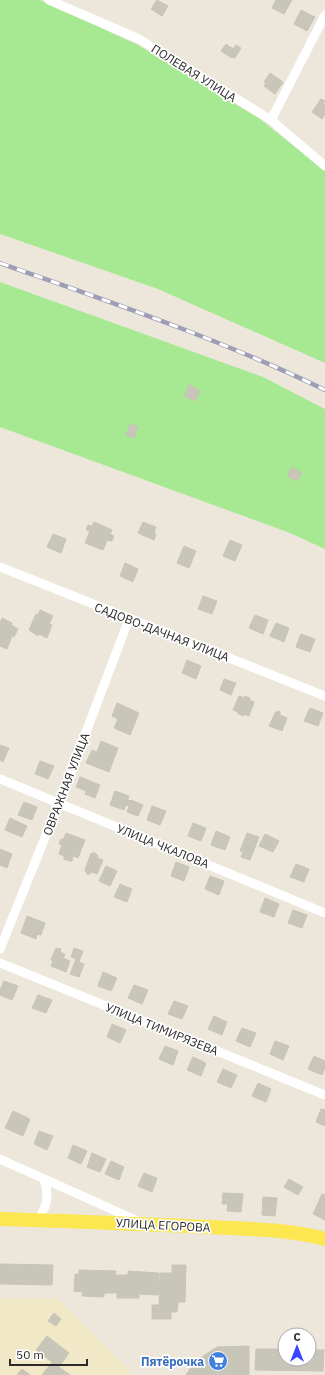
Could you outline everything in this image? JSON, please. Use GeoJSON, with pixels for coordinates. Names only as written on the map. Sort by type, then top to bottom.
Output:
{"type":"FeatureCollection","features":[{"type":"Feature","properties":{"kind":"main road","name":"УЛИЦА ЕГОРОВА"},"geometry":{"type":"LineString","coordinates":[[0,1219],[145,1224],[254,1230],[308,1234],[325,1239]]}},
{"type":"Feature","properties":{"kind":"street","name":"ПОЛЕВАЯ УЛИЦА"},"geometry":{"type":"LineString","coordinates":[[49,0],[139,39],[271,120],[325,166]]}},
{"type":"Feature","properties":{"kind":"street"},"geometry":{"type":"LineString","coordinates":[[271,120],[325,15]]}},
{"type":"Feature","properties":{"kind":"street","name":"САДОВО-ДАЧНАЯ УЛИЦА"},"geometry":{"type":"LineString","coordinates":[[0,567],[325,696]]}},
{"type":"Feature","properties":{"kind":"street","name":"ОВРАЖНАЯ УЛИЦА"},"geometry":{"type":"LineString","coordinates":[[0,949],[59,803],[129,619]]}},
{"type":"Feature","properties":{"kind":"street","name":"УЛИЦА ЧКАЛОВА"},"geometry":{"type":"LineString","coordinates":[[0,780],[325,913]]}},
{"type":"Feature","properties":{"kind":"street","name":"УЛИЦА ТИМИРЯЗЕВА"},"geometry":{"type":"LineString","coordinates":[[0,963],[325,1095]]}},
{"type":"Feature","properties":{"kind":"street"},"geometry":{"type":"LineString","coordinates":[[0,1159],[145,1224]]}},
{"type":"Feature","properties":{"kind":"street"},"geometry":{"type":"LineString","coordinates":[[38,1220],[47,1201],[48,1190],[44,1180]]}},
{"type":"Feature","properties":{"kind":"shaded area"},"geometry":{"type":"Polygon","coordinates":[[[0,1298],[57,1298],[134,1375],[0,1375],[0,1298]]]}},
{"type":"Feature","properties":{"kind":"green space"},"geometry":{"type":"Polygon","coordinates":[[[0,0],[40,0],[138,45],[260,119],[325,171],[325,363],[158,289],[0,234],[0,0]]]}},
{"type":"Feature","properties":{"kind":"green space"},"geometry":{"type":"Polygon","coordinates":[[[0,282],[263,377],[325,409],[325,549],[290,533],[0,427],[0,282]]]}},
{"type":"Feature","properties":{"kind":"building"},"geometry":{"type":"Polygon","coordinates":[[[157,0],[168,6],[162,16],[151,9],[157,0]]]}},
{"type":"Feature","properties":{"kind":"building"},"geometry":{"type":"Polygon","coordinates":[[[276,0],[292,0],[284,14],[272,8],[276,0]]]}},
{"type":"Feature","properties":{"kind":"building"},"geometry":{"type":"Polygon","coordinates":[[[301,10],[315,17],[307,31],[294,24],[301,10]]]}},
{"type":"Feature","properties":{"kind":"building"},"geometry":{"type":"Polygon","coordinates":[[[226,44],[233,49],[236,45],[241,48],[235,58],[232,58],[221,51],[226,44]]]}},
{"type":"Feature","properties":{"kind":"building"},"geometry":{"type":"Polygon","coordinates":[[[270,73],[283,82],[275,94],[264,86],[266,83],[264,82],[270,73]]]}},
{"type":"Feature","properties":{"kind":"building"},"geometry":{"type":"Polygon","coordinates":[[[321,99],[325,101],[323,104],[325,105],[325,114],[322,119],[312,112],[321,99]]]}},
{"type":"Feature","properties":{"kind":"building"},"geometry":{"type":"Polygon","coordinates":[[[189,385],[200,390],[195,401],[184,396],[189,385]]]}},
{"type":"Feature","properties":{"kind":"building"},"geometry":{"type":"Polygon","coordinates":[[[130,424],[138,427],[134,438],[126,435],[130,424]]]}},
{"type":"Feature","properties":{"kind":"building"},"geometry":{"type":"Polygon","coordinates":[[[292,467],[302,473],[297,481],[287,476],[292,467]]]}},
{"type":"Feature","properties":{"kind":"building"},"geometry":{"type":"Polygon","coordinates":[[[94,522],[112,530],[110,534],[114,536],[112,541],[107,540],[103,550],[85,543],[90,531],[86,530],[88,525],[92,526],[94,522]]]}},
{"type":"Feature","properties":{"kind":"building"},"geometry":{"type":"Polygon","coordinates":[[[143,522],[156,527],[154,540],[138,533],[143,522]]]}},
{"type":"Feature","properties":{"kind":"building"},"geometry":{"type":"Polygon","coordinates":[[[53,534],[66,539],[61,553],[47,547],[53,534]]]}},
{"type":"Feature","properties":{"kind":"building"},"geometry":{"type":"Polygon","coordinates":[[[230,540],[242,545],[235,561],[223,556],[230,540]]]}},
{"type":"Feature","properties":{"kind":"building"},"geometry":{"type":"Polygon","coordinates":[[[184,546],[196,551],[189,568],[177,563],[184,546]]]}},
{"type":"Feature","properties":{"kind":"building"},"geometry":{"type":"Polygon","coordinates":[[[125,563],[138,569],[133,582],[120,576],[125,563]]]}},
{"type":"Feature","properties":{"kind":"building"},"geometry":{"type":"Polygon","coordinates":[[[203,596],[217,601],[212,614],[198,609],[203,596]]]}},
{"type":"Feature","properties":{"kind":"building"},"geometry":{"type":"Polygon","coordinates":[[[40,610],[53,616],[49,624],[52,625],[47,638],[39,634],[38,636],[29,630],[36,614],[38,615],[40,610]]]}},
{"type":"Feature","properties":{"kind":"building"},"geometry":{"type":"Polygon","coordinates":[[[255,615],[268,620],[263,634],[249,628],[255,615]]]}},
{"type":"Feature","properties":{"kind":"building"},"geometry":{"type":"Polygon","coordinates":[[[2,618],[12,623],[11,625],[18,629],[14,637],[12,636],[7,649],[0,646],[0,623],[2,618]]]}},
{"type":"Feature","properties":{"kind":"building"},"geometry":{"type":"Polygon","coordinates":[[[276,623],[289,628],[284,642],[270,636],[276,623]]]}},
{"type":"Feature","properties":{"kind":"building"},"geometry":{"type":"Polygon","coordinates":[[[301,634],[315,639],[310,652],[296,647],[301,634]]]}},
{"type":"Feature","properties":{"kind":"building"},"geometry":{"type":"Polygon","coordinates":[[[187,660],[201,666],[196,679],[182,673],[187,660]]]}},
{"type":"Feature","properties":{"kind":"building"},"geometry":{"type":"Polygon","coordinates":[[[224,679],[236,683],[231,695],[220,690],[224,679]]]}},
{"type":"Feature","properties":{"kind":"building"},"geometry":{"type":"Polygon","coordinates":[[[239,696],[250,698],[249,700],[254,702],[249,716],[244,714],[243,716],[233,710],[239,696]]]}},
{"type":"Feature","properties":{"kind":"building"},"geometry":{"type":"Polygon","coordinates":[[[117,703],[139,713],[130,735],[114,728],[118,719],[112,716],[117,703]]]}},
{"type":"Feature","properties":{"kind":"building"},"geometry":{"type":"Polygon","coordinates":[[[310,708],[323,713],[318,726],[304,721],[310,708]]]}},
{"type":"Feature","properties":{"kind":"building"},"geometry":{"type":"Polygon","coordinates":[[[278,711],[280,712],[280,715],[287,718],[282,731],[269,726],[275,713],[278,711]]]}},
{"type":"Feature","properties":{"kind":"building"},"geometry":{"type":"Polygon","coordinates":[[[101,741],[118,748],[109,772],[86,763],[92,750],[97,752],[101,741]]]}},
{"type":"Feature","properties":{"kind":"building"},"geometry":{"type":"Polygon","coordinates":[[[0,745],[9,748],[3,762],[0,760],[0,745]]]}},
{"type":"Feature","properties":{"kind":"building"},"geometry":{"type":"Polygon","coordinates":[[[40,761],[54,766],[48,779],[35,774],[40,761]]]}},
{"type":"Feature","properties":{"kind":"building"},"geometry":{"type":"Polygon","coordinates":[[[80,777],[100,785],[95,798],[85,794],[86,791],[76,787],[80,777]]]}},
{"type":"Feature","properties":{"kind":"building"},"geometry":{"type":"Polygon","coordinates":[[[115,791],[129,796],[124,810],[110,805],[115,791]]]}},
{"type":"Feature","properties":{"kind":"building"},"geometry":{"type":"Polygon","coordinates":[[[128,800],[143,805],[138,816],[127,812],[129,806],[126,805],[128,800]]]}},
{"type":"Feature","properties":{"kind":"building"},"geometry":{"type":"Polygon","coordinates":[[[24,802],[37,807],[32,820],[18,815],[24,802]]]}},
{"type":"Feature","properties":{"kind":"building"},"geometry":{"type":"Polygon","coordinates":[[[152,806],[166,811],[160,825],[147,820],[152,806]]]}},
{"type":"Feature","properties":{"kind":"building"},"geometry":{"type":"Polygon","coordinates":[[[10,818],[27,826],[22,837],[5,830],[10,818]]]}},
{"type":"Feature","properties":{"kind":"building"},"geometry":{"type":"Polygon","coordinates":[[[193,823],[206,828],[201,841],[188,836],[193,823]]]}},
{"type":"Feature","properties":{"kind":"building"},"geometry":{"type":"Polygon","coordinates":[[[216,831],[230,837],[225,850],[211,845],[216,831]]]}},
{"type":"Feature","properties":{"kind":"building"},"geometry":{"type":"Polygon","coordinates":[[[66,833],[85,840],[78,858],[73,856],[72,861],[64,859],[64,856],[59,854],[62,845],[59,844],[61,839],[63,840],[66,833]]]}},
{"type":"Feature","properties":{"kind":"building"},"geometry":{"type":"Polygon","coordinates":[[[247,833],[259,837],[250,860],[241,857],[243,852],[240,851],[247,833]]]}},
{"type":"Feature","properties":{"kind":"building"},"geometry":{"type":"Polygon","coordinates":[[[265,834],[279,841],[273,852],[259,846],[265,834]]]}},
{"type":"Feature","properties":{"kind":"building"},"geometry":{"type":"Polygon","coordinates":[[[0,849],[12,854],[7,868],[0,865],[0,849]]]}},
{"type":"Feature","properties":{"kind":"building"},"geometry":{"type":"Polygon","coordinates":[[[94,852],[98,856],[97,858],[103,860],[97,874],[92,872],[87,874],[85,870],[91,853],[93,854],[94,852]]]}},
{"type":"Feature","properties":{"kind":"building"},"geometry":{"type":"Polygon","coordinates":[[[176,862],[189,867],[184,881],[171,876],[176,862]]]}},
{"type":"Feature","properties":{"kind":"building"},"geometry":{"type":"Polygon","coordinates":[[[296,864],[309,869],[304,882],[290,877],[296,864]]]}},
{"type":"Feature","properties":{"kind":"building"},"geometry":{"type":"Polygon","coordinates":[[[106,866],[117,871],[110,886],[99,881],[106,866]]]}},
{"type":"Feature","properties":{"kind":"building"},"geometry":{"type":"Polygon","coordinates":[[[210,876],[224,881],[219,895],[205,889],[210,876]]]}},
{"type":"Feature","properties":{"kind":"building"},"geometry":{"type":"Polygon","coordinates":[[[120,884],[132,889],[127,902],[114,897],[120,884]]]}},
{"type":"Feature","properties":{"kind":"building"},"geometry":{"type":"Polygon","coordinates":[[[265,898],[279,904],[274,917],[260,912],[265,898]]]}},
{"type":"Feature","properties":{"kind":"building"},"geometry":{"type":"Polygon","coordinates":[[[293,910],[307,915],[302,928],[288,923],[293,910]]]}},
{"type":"Feature","properties":{"kind":"building"},"geometry":{"type":"Polygon","coordinates":[[[27,916],[45,923],[41,935],[37,934],[36,939],[21,933],[27,916]]]}},
{"type":"Feature","properties":{"kind":"building"},"geometry":{"type":"Polygon","coordinates":[[[56,948],[61,949],[60,952],[65,954],[63,958],[70,961],[66,972],[51,966],[53,961],[51,960],[56,948]]]}},
{"type":"Feature","properties":{"kind":"building"},"geometry":{"type":"Polygon","coordinates":[[[74,948],[83,951],[79,962],[84,964],[79,977],[70,974],[76,959],[71,957],[74,948]]]}},
{"type":"Feature","properties":{"kind":"building"},"geometry":{"type":"Polygon","coordinates":[[[103,972],[117,978],[111,991],[98,986],[103,972]]]}},
{"type":"Feature","properties":{"kind":"building"},"geometry":{"type":"Polygon","coordinates":[[[4,981],[18,986],[12,1000],[0,995],[0,990],[4,981]]]}},
{"type":"Feature","properties":{"kind":"building"},"geometry":{"type":"Polygon","coordinates":[[[134,985],[148,990],[142,1004],[128,998],[134,985]]]}},
{"type":"Feature","properties":{"kind":"building"},"geometry":{"type":"Polygon","coordinates":[[[38,995],[52,1000],[46,1013],[32,1008],[38,995]]]}},
{"type":"Feature","properties":{"kind":"building"},"geometry":{"type":"Polygon","coordinates":[[[174,1001],[188,1006],[182,1019],[168,1014],[174,1001]]]}},
{"type":"Feature","properties":{"kind":"building"},"geometry":{"type":"Polygon","coordinates":[[[214,1016],[227,1022],[222,1035],[208,1029],[214,1016]]]}},
{"type":"Feature","properties":{"kind":"building"},"geometry":{"type":"Polygon","coordinates":[[[112,1024],[126,1030],[120,1043],[107,1037],[112,1024]]]}},
{"type":"Feature","properties":{"kind":"building"},"geometry":{"type":"Polygon","coordinates":[[[242,1028],[256,1033],[250,1047],[236,1041],[242,1028]]]}},
{"type":"Feature","properties":{"kind":"building"},"geometry":{"type":"Polygon","coordinates":[[[275,1041],[289,1046],[283,1060],[270,1054],[275,1041]]]}},
{"type":"Feature","properties":{"kind":"building"},"geometry":{"type":"Polygon","coordinates":[[[165,1046],[178,1051],[173,1065],[159,1059],[165,1046]]]}},
{"type":"Feature","properties":{"kind":"building"},"geometry":{"type":"Polygon","coordinates":[[[314,1056],[325,1061],[325,1067],[322,1075],[308,1069],[314,1056]]]}},
{"type":"Feature","properties":{"kind":"building"},"geometry":{"type":"Polygon","coordinates":[[[193,1057],[206,1063],[201,1076],[187,1070],[193,1057]]]}},
{"type":"Feature","properties":{"kind":"building"},"geometry":{"type":"Polygon","coordinates":[[[223,1069],[237,1075],[231,1088],[217,1082],[223,1069]]]}},
{"type":"Feature","properties":{"kind":"building"},"geometry":{"type":"Polygon","coordinates":[[[258,1083],[271,1089],[266,1102],[252,1096],[258,1083]]]}},
{"type":"Feature","properties":{"kind":"building"},"geometry":{"type":"Polygon","coordinates":[[[321,1109],[325,1110],[325,1126],[316,1122],[321,1109]]]}},
{"type":"Feature","properties":{"kind":"building"},"geometry":{"type":"Polygon","coordinates":[[[13,1111],[30,1119],[23,1136],[5,1128],[13,1111]]]}},
{"type":"Feature","properties":{"kind":"building"},"geometry":{"type":"Polygon","coordinates":[[[39,1131],[53,1136],[47,1150],[34,1144],[39,1131]]]}},
{"type":"Feature","properties":{"kind":"building"},"geometry":{"type":"Polygon","coordinates":[[[73,1145],[87,1151],[81,1164],[68,1158],[73,1145]]]}},
{"type":"Feature","properties":{"kind":"building"},"geometry":{"type":"Polygon","coordinates":[[[92,1153],[106,1159],[100,1172],[87,1167],[92,1153]]]}},
{"type":"Feature","properties":{"kind":"building"},"geometry":{"type":"Polygon","coordinates":[[[111,1161],[124,1167],[119,1180],[105,1174],[111,1161]]]}},
{"type":"Feature","properties":{"kind":"building"},"geometry":{"type":"Polygon","coordinates":[[[144,1173],[157,1178],[152,1192],[138,1186],[144,1173]]]}},
{"type":"Feature","properties":{"kind":"building"},"geometry":{"type":"Polygon","coordinates":[[[289,1179],[303,1187],[298,1195],[284,1187],[289,1179]]]}},
{"type":"Feature","properties":{"kind":"building"},"geometry":{"type":"Polygon","coordinates":[[[223,1193],[243,1194],[241,1212],[227,1211],[228,1204],[222,1204],[223,1193]]]}},
{"type":"Feature","properties":{"kind":"building"},"geometry":{"type":"Polygon","coordinates":[[[322,1194],[325,1195],[325,1220],[313,1214],[322,1194]]]}},
{"type":"Feature","properties":{"kind":"building"},"geometry":{"type":"Polygon","coordinates":[[[263,1197],[277,1198],[275,1216],[262,1215],[263,1197]]]}},
{"type":"Feature","properties":{"kind":"building"},"geometry":{"type":"Polygon","coordinates":[[[0,1264],[53,1265],[52,1285],[0,1284],[0,1264]]]}},
{"type":"Feature","properties":{"kind":"building"},"geometry":{"type":"Polygon","coordinates":[[[172,1265],[186,1265],[185,1302],[178,1302],[177,1312],[171,1312],[171,1319],[152,1319],[152,1305],[159,1305],[160,1273],[172,1273],[172,1265]]]}},
{"type":"Feature","properties":{"kind":"building"},"geometry":{"type":"Polygon","coordinates":[[[79,1270],[116,1271],[115,1275],[128,1275],[128,1271],[159,1273],[158,1295],[139,1294],[139,1298],[117,1298],[117,1293],[104,1293],[104,1297],[82,1296],[83,1292],[74,1291],[75,1274],[79,1274],[79,1270]]]}},
{"type":"Feature","properties":{"kind":"building"},"geometry":{"type":"Polygon","coordinates":[[[54,1313],[61,1319],[56,1326],[48,1321],[54,1313]]]}},
{"type":"Feature","properties":{"kind":"building"},"geometry":{"type":"Polygon","coordinates":[[[47,1336],[69,1353],[59,1367],[70,1375],[42,1375],[52,1362],[36,1350],[47,1336]]]}},
{"type":"Feature","properties":{"kind":"building"},"geometry":{"type":"Polygon","coordinates":[[[249,1346],[249,1375],[186,1375],[194,1362],[217,1347],[249,1346]]]}},
{"type":"Feature","properties":{"kind":"building"},"geometry":{"type":"Polygon","coordinates":[[[256,1349],[277,1349],[277,1367],[317,1367],[317,1350],[324,1350],[323,1371],[255,1370],[256,1349]]]}},
{"type":"Feature","properties":{"kind":"building"},"geometry":{"type":"Polygon","coordinates":[[[22,1369],[30,1375],[17,1375],[22,1369]]]}},
{"type":"Feature","properties":{"kind":"railway"},"geometry":{"type":"LineString","coordinates":[[0,263],[205,338],[245,354],[325,390]]}},
{"type":"Feature","properties":{"kind":"place","name":"Пятёрочка"},"geometry":{"type":"Point","coordinates":[218,1361]}}]}
